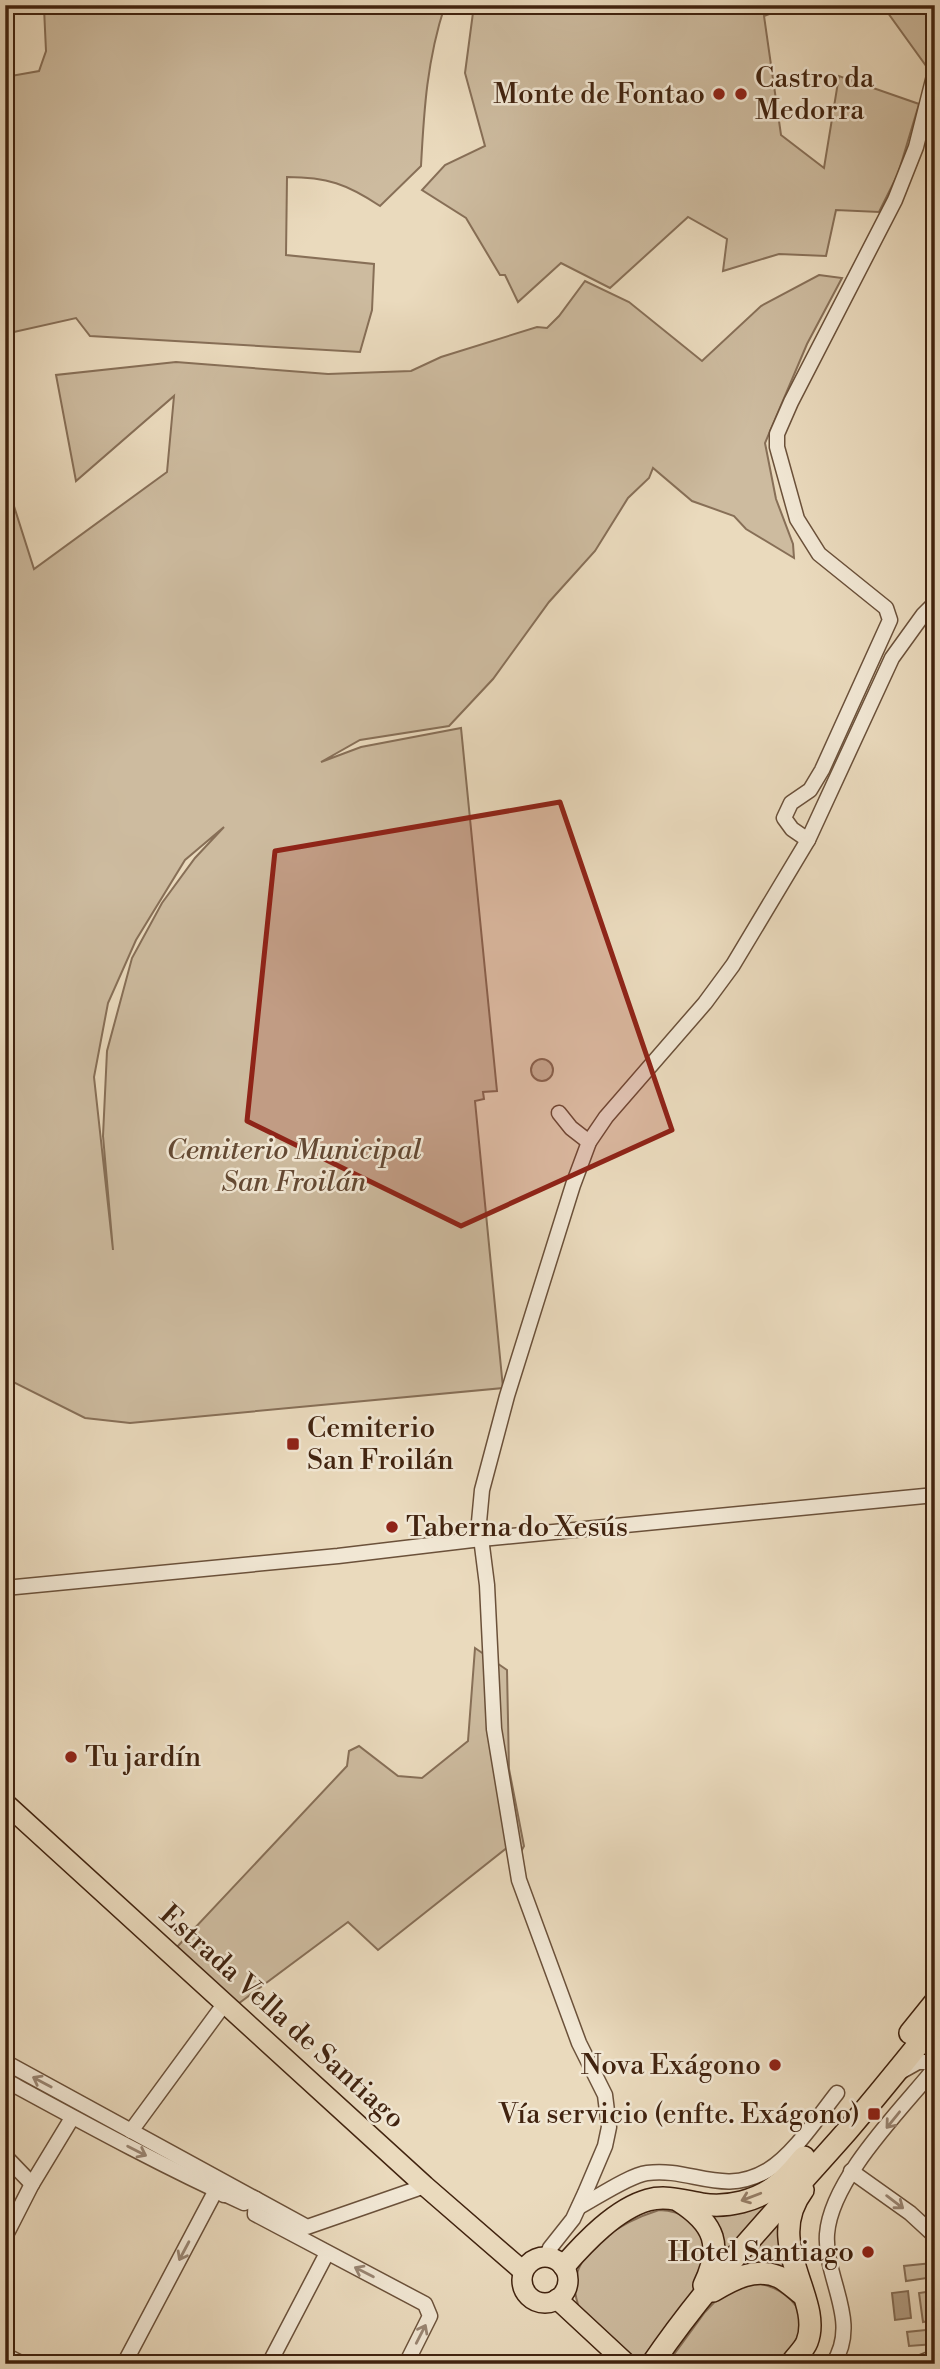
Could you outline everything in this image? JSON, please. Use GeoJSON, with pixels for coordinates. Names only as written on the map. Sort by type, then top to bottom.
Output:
{"type":"FeatureCollection","features":[{"type":"Feature","properties":{"kind":"highway"},"geometry":{"type":"LineString","coordinates":[[652,2364],[843,2125],[935,2002]]}},
{"type":"Feature","properties":{"kind":"highway"},"geometry":{"type":"LineString","coordinates":[[555,2261],[591,2238],[615,2218],[648,2200],[674,2198],[727,2205],[753,2198],[778,2185],[892,2077],[935,2024]]}},
{"type":"Feature","properties":{"kind":"highway"},"geometry":{"type":"LineString","coordinates":[[791,2362],[806,2343],[809,2331],[809,2314],[792,2264],[789,2238],[792,2213],[799,2195],[843,2125]]}},
{"type":"Feature","properties":{"kind":"highway"},"geometry":{"type":"LineString","coordinates":[[674,2198],[696,2213],[707,2226],[715,2245],[711,2271],[699,2302]]}},
{"type":"Feature","properties":{"kind":"highway"},"geometry":{"type":"LineString","coordinates":[[699,2302],[734,2279],[756,2273],[779,2277],[802,2294]]}},
{"type":"Feature","properties":{"kind":"main road","name":"Estrada Vella de Santiago"},"geometry":{"type":"LineString","coordinates":[[5,1803],[523,2272],[524,2290],[533,2300],[545,2303],[557,2299]]}},
{"type":"Feature","properties":{"kind":"main road"},"geometry":{"type":"LineString","coordinates":[[523,2272],[533,2260],[555,2261],[567,2272],[567,2287],[557,2299],[625,2362]]}},
{"type":"Feature","properties":{"kind":"street"},"geometry":{"type":"LineString","coordinates":[[808,840],[792,829],[784,818],[791,803],[810,790],[822,770],[890,620],[886,608],[819,554],[797,519],[777,447],[777,434],[895,200],[916,147],[935,72]]}},
{"type":"Feature","properties":{"kind":"street"},"geometry":{"type":"LineString","coordinates":[[555,2261],[550,2248],[563,2234],[578,2207],[605,2146],[609,2127],[605,2095],[579,2043],[519,1880],[494,1729],[487,1585],[479,1522],[482,1490],[507,1396],[589,1142],[606,1118],[705,1003],[733,965],[808,840],[892,659],[923,615],[935,603]]}},
{"type":"Feature","properties":{"kind":"street"},"geometry":{"type":"LineString","coordinates":[[559,1113],[571,1128],[589,1142]]}},
{"type":"Feature","properties":{"kind":"street"},"geometry":{"type":"LineString","coordinates":[[5,1588],[935,1495]]}},
{"type":"Feature","properties":{"kind":"street"},"geometry":{"type":"LineString","coordinates":[[131,2131],[225,2003]]}},
{"type":"Feature","properties":{"kind":"street"},"geometry":{"type":"LineString","coordinates":[[935,2038],[928,2049],[935,2055]]}},
{"type":"Feature","properties":{"kind":"street"},"geometry":{"type":"LineString","coordinates":[[5,2062],[307,2227],[425,2186]]}},
{"type":"Feature","properties":{"kind":"street"},"geometry":{"type":"LineString","coordinates":[[892,2077],[918,2063],[935,2062]]}},
{"type":"Feature","properties":{"kind":"street"},"geometry":{"type":"LineString","coordinates":[[833,2364],[844,2339],[845,2323],[829,2266],[827,2233],[832,2210],[851,2171],[935,2068]]}},
{"type":"Feature","properties":{"kind":"street"},"geometry":{"type":"LineString","coordinates":[[5,2080],[73,2118],[216,2190],[244,2203],[256,2199]]}},
{"type":"Feature","properties":{"kind":"street"},"geometry":{"type":"LineString","coordinates":[[578,2207],[645,2173],[674,2174],[730,2183],[768,2169],[800,2140],[836,2093]]}},
{"type":"Feature","properties":{"kind":"street"},"geometry":{"type":"LineString","coordinates":[[5,2237],[73,2118],[85,2116],[82,2103]]}},
{"type":"Feature","properties":{"kind":"street"},"geometry":{"type":"LineString","coordinates":[[5,2156],[33,2184]]}},
{"type":"Feature","properties":{"kind":"street"},"geometry":{"type":"LineString","coordinates":[[851,2171],[910,2213],[935,2236]]}},
{"type":"Feature","properties":{"kind":"street"},"geometry":{"type":"LineString","coordinates":[[216,2190],[255,2214],[425,2304],[430,2316],[406,2364]]}},
{"type":"Feature","properties":{"kind":"street"},"geometry":{"type":"LineString","coordinates":[[124,2364],[216,2190]]}},
{"type":"Feature","properties":{"kind":"street"},"geometry":{"type":"LineString","coordinates":[[255,2214],[256,2199]]}},
{"type":"Feature","properties":{"kind":"street"},"geometry":{"type":"LineString","coordinates":[[269,2364],[327,2253]]}},
{"type":"Feature","properties":{"kind":"street"},"geometry":{"type":"LineString","coordinates":[[5,2355],[23,2364]]}},
{"type":"Feature","properties":{"kind":"street"},"geometry":{"type":"LineString","coordinates":[[917,2364],[935,2357]]}},
{"type":"Feature","properties":{"kind":"highlighted area"},"geometry":{"type":"Polygon","coordinates":[[[560,802],[672,1130],[461,1226],[247,1121],[275,851],[560,802]]]}},
{"type":"Feature","properties":{"kind":"green space"},"geometry":{"type":"Polygon","coordinates":[[[40,5],[445,5],[430,65],[421,166],[380,206],[336,183],[314,178],[287,177],[286,255],[374,264],[372,310],[360,352],[90,336],[76,318],[5,334],[5,77],[39,71],[46,51],[44,8],[40,5]]]}},
{"type":"Feature","properties":{"kind":"green space"},"geometry":{"type":"Polygon","coordinates":[[[474,5],[662,5],[713,11],[718,5],[793,5],[764,16],[781,135],[824,168],[839,76],[919,104],[898,174],[879,212],[836,210],[826,256],[779,254],[723,271],[727,239],[688,217],[610,288],[561,263],[518,302],[505,275],[500,275],[466,218],[422,190],[445,165],[485,146],[465,73],[474,5]]]}},
{"type":"Feature","properties":{"kind":"green space"},"geometry":{"type":"Polygon","coordinates":[[[885,5],[935,5],[935,49],[929,70],[888,13],[885,5]]]}},
{"type":"Feature","properties":{"kind":"green space","name":"Cemiterio Municipal San Froilán"},"geometry":{"type":"Polygon","coordinates":[[[819,275],[842,278],[807,344],[765,443],[776,499],[793,544],[794,558],[746,529],[734,516],[692,501],[653,468],[649,478],[628,498],[595,551],[549,602],[493,679],[449,726],[360,740],[321,762],[361,747],[461,728],[497,1091],[483,1092],[484,1099],[475,1101],[503,1388],[130,1423],[85,1418],[7,1379],[5,478],[34,569],[167,472],[174,396],[76,481],[56,375],[176,362],[328,374],[411,371],[441,357],[537,327],[547,328],[585,281],[629,302],[702,361],[761,306],[819,275]],[[224,827],[185,860],[136,940],[108,1003],[94,1077],[113,1250],[103,1136],[107,1051],[132,958],[162,903],[195,858],[224,827]]]}},
{"type":"Feature","properties":{"kind":"green space"},"geometry":{"type":"Polygon","coordinates":[[[542,1059],[550,1062],[553,1070],[550,1078],[542,1081],[534,1078],[531,1070],[534,1062],[542,1059]]]}},
{"type":"Feature","properties":{"kind":"green space"},"geometry":{"type":"Polygon","coordinates":[[[475,1648],[507,1670],[509,1769],[524,1846],[517,1859],[508,1847],[378,1950],[348,1922],[238,2004],[176,1948],[347,1766],[349,1751],[359,1746],[398,1776],[422,1778],[468,1741],[475,1648]]]}},
{"type":"Feature","properties":{"kind":"green space"},"geometry":{"type":"Polygon","coordinates":[[[769,2202],[727,2251],[725,2251],[709,2215],[769,2202]]]}},
{"type":"Feature","properties":{"kind":"green space"},"geometry":{"type":"Polygon","coordinates":[[[659,2210],[677,2213],[690,2220],[709,2248],[695,2289],[638,2364],[580,2310],[575,2291],[576,2276],[582,2262],[603,2239],[631,2221],[659,2210]]]}},
{"type":"Feature","properties":{"kind":"green space"},"geometry":{"type":"Polygon","coordinates":[[[783,2219],[788,2268],[747,2267],[743,2262],[778,2220],[783,2219]]]}},
{"type":"Feature","properties":{"kind":"green space"},"geometry":{"type":"Polygon","coordinates":[[[932,2263],[934,2277],[906,2281],[904,2266],[932,2263]]]}},
{"type":"Feature","properties":{"kind":"green space"},"geometry":{"type":"Polygon","coordinates":[[[751,2282],[773,2288],[783,2294],[791,2300],[800,2318],[800,2330],[795,2342],[777,2364],[667,2364],[705,2312],[723,2293],[751,2282]]]}},
{"type":"Feature","properties":{"kind":"green space"},"geometry":{"type":"Polygon","coordinates":[[[933,2291],[935,2320],[923,2322],[919,2293],[933,2291]]]}},
{"type":"Feature","properties":{"kind":"green space"},"geometry":{"type":"Polygon","coordinates":[[[935,2329],[935,2344],[909,2346],[907,2332],[935,2329]]]}},
{"type":"Feature","properties":{"kind":"shaded area"},"geometry":{"type":"Polygon","coordinates":[[[908,2291],[911,2318],[895,2320],[892,2293],[908,2291]]]}},
{"type":"Feature","properties":{"kind":"place","name":"Monte de Fontao"},"geometry":{"type":"Point","coordinates":[719,94]}},
{"type":"Feature","properties":{"kind":"place","name":"Castro da Medorra"},"geometry":{"type":"Point","coordinates":[741,94]}},
{"type":"Feature","properties":{"kind":"place","name":"Cemiterio San Froilán"},"geometry":{"type":"Point","coordinates":[293,1444]}},
{"type":"Feature","properties":{"kind":"place","name":"Taberna do Xesús"},"geometry":{"type":"Point","coordinates":[392,1527]}},
{"type":"Feature","properties":{"kind":"place","name":"Tu jardín"},"geometry":{"type":"Point","coordinates":[71,1757]}},
{"type":"Feature","properties":{"kind":"place","name":"Nova Exágono"},"geometry":{"type":"Point","coordinates":[775,2065]}},
{"type":"Feature","properties":{"kind":"place","name":"Vía servicio (enfte. Exágono)"},"geometry":{"type":"Point","coordinates":[874,2114]}},
{"type":"Feature","properties":{"kind":"place","name":"Hotel Santiago"},"geometry":{"type":"Point","coordinates":[868,2252]}}]}
